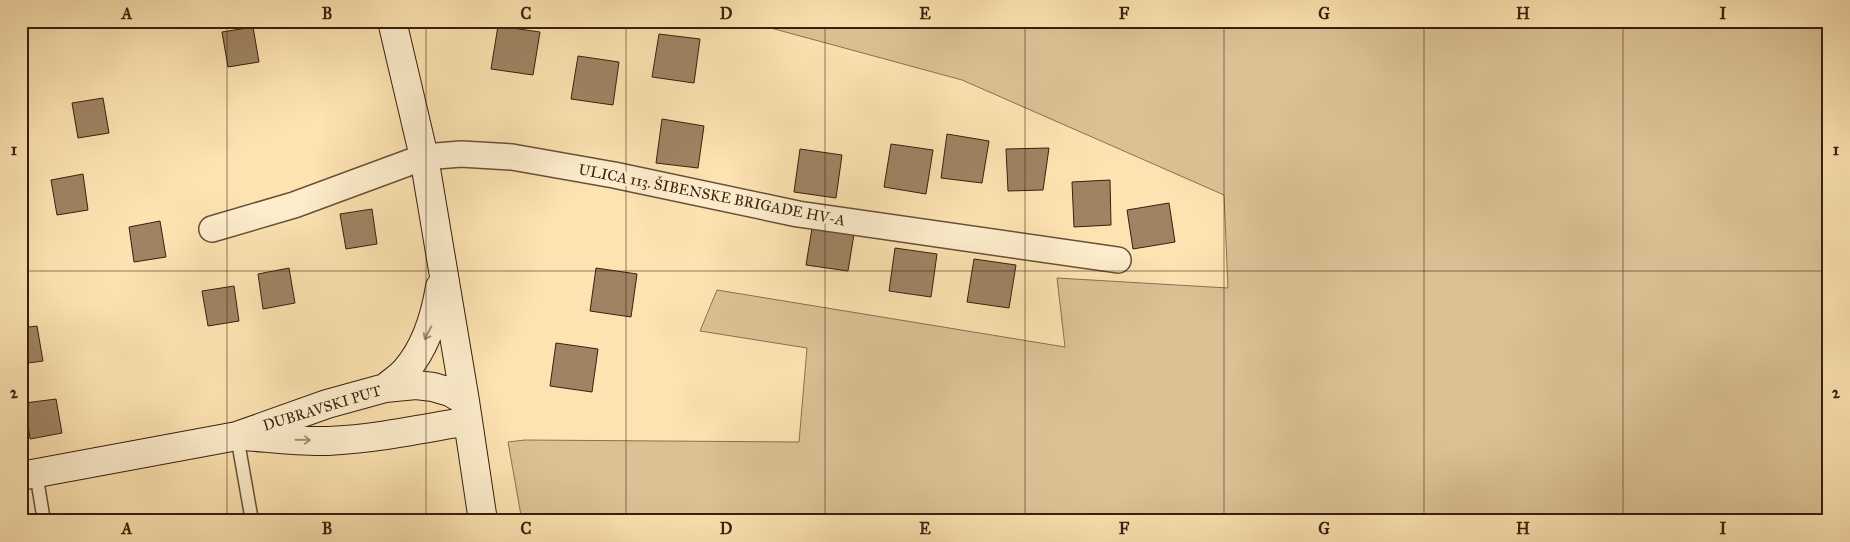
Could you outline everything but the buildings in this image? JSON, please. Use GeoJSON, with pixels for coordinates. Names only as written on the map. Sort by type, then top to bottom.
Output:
{"type":"FeatureCollection","features":[{"type":"Feature","properties":{"kind":"main road"},"geometry":{"type":"LineString","coordinates":[[392,21],[424,157],[467,411],[483,521]]}},
{"type":"Feature","properties":{"kind":"main road"},"geometry":{"type":"LineString","coordinates":[[385,388],[406,370],[419,351],[432,325],[443,268]]}},
{"type":"Feature","properties":{"kind":"main road","name":"DUBRAVSKI PUT"},"geometry":{"type":"LineString","coordinates":[[28,475],[237,436],[327,404],[385,388],[416,385],[433,387],[450,392],[467,411],[404,432],[327,441],[298,441],[237,436]]}},
{"type":"Feature","properties":{"kind":"street","name":"ULICA 113. ŠIBENSKE BRIGADE HV-A"},"geometry":{"type":"LineString","coordinates":[[212,229],[294,205],[424,157],[461,154],[512,157],[614,175],[798,214],[1118,260]]}},
{"type":"Feature","properties":{"kind":"lane"},"geometry":{"type":"LineString","coordinates":[[237,436],[252,521]]}},
{"type":"Feature","properties":{"kind":"lane"},"geometry":{"type":"LineString","coordinates":[[28,475],[44,521]]}},
{"type":"Feature","properties":{"kind":"shaded area"},"geometry":{"type":"Polygon","coordinates":[[[728,21],[1829,21],[1829,521],[522,521],[508,442],[525,440],[799,442],[807,348],[700,331],[717,290],[1065,347],[1057,278],[1228,288],[1224,195],[962,80],[756,24],[728,21]]]}}]}
